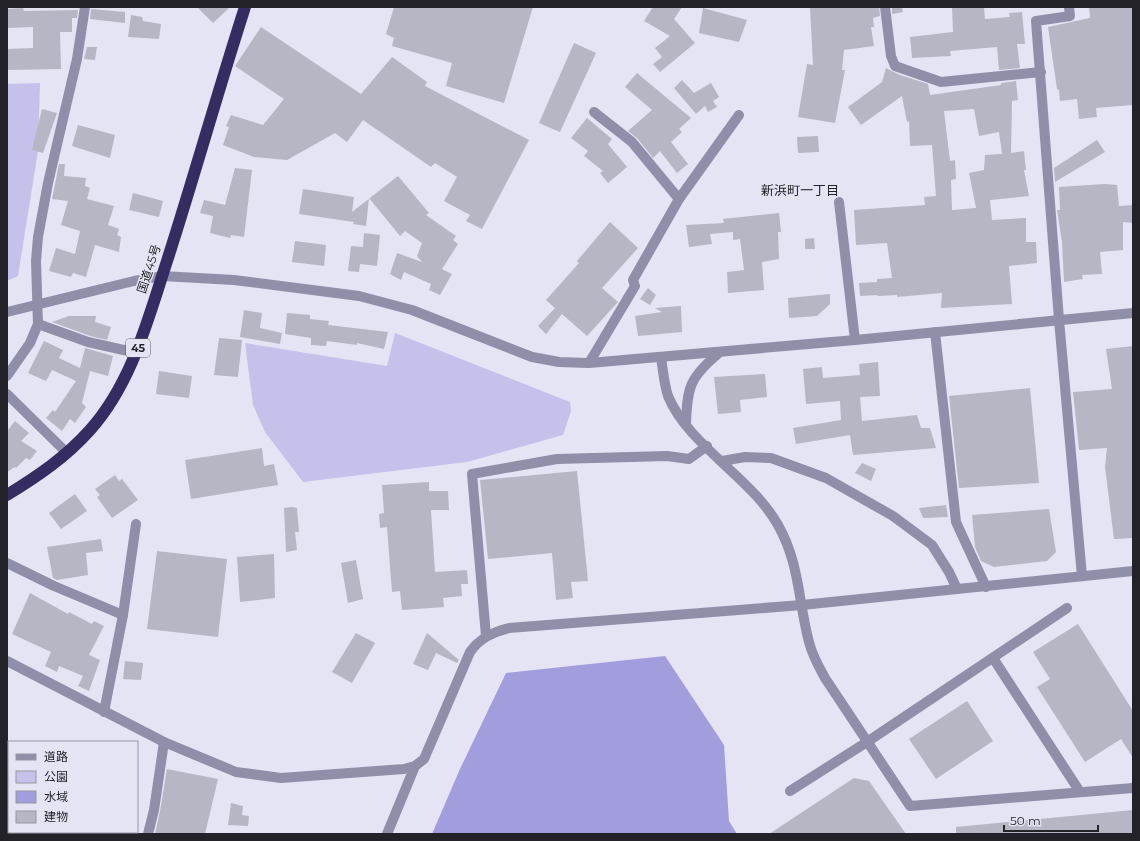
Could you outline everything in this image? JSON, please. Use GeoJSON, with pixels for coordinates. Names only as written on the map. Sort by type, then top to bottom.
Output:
{"type":"FeatureCollection","features":[{"type":"Feature","properties":{"kind":"highway","name":"国道45号"},"geometry":{"type":"LineString","coordinates":[[7,495],[39,475],[67,453],[90,429],[115,395],[137,353],[244,7]]}},
{"type":"Feature","properties":{"kind":"street"},"geometry":{"type":"LineString","coordinates":[[7,376],[30,343],[38,324],[36,261],[38,237],[48,183],[77,59],[85,7]]}},
{"type":"Feature","properties":{"kind":"street"},"geometry":{"type":"LineString","coordinates":[[885,7],[891,56],[895,66],[941,82],[1041,72]]}},
{"type":"Feature","properties":{"kind":"street"},"geometry":{"type":"LineString","coordinates":[[1069,7],[1070,16],[1036,21],[1059,320],[1082,576]]}},
{"type":"Feature","properties":{"kind":"street"},"geometry":{"type":"LineString","coordinates":[[594,112],[632,142],[679,199]]}},
{"type":"Feature","properties":{"kind":"street"},"geometry":{"type":"LineString","coordinates":[[589,363],[635,286],[633,280],[679,199],[739,115]]}},
{"type":"Feature","properties":{"kind":"street"},"geometry":{"type":"LineString","coordinates":[[839,202],[855,340]]}},
{"type":"Feature","properties":{"kind":"street"},"geometry":{"type":"LineString","coordinates":[[7,312],[134,281],[162,276],[234,280],[359,296],[412,310],[532,357],[559,362],[589,363],[719,353],[1133,313]]}},
{"type":"Feature","properties":{"kind":"street"},"geometry":{"type":"LineString","coordinates":[[38,324],[88,342],[137,353]]}},
{"type":"Feature","properties":{"kind":"street"},"geometry":{"type":"LineString","coordinates":[[935,332],[956,522],[986,586]]}},
{"type":"Feature","properties":{"kind":"street"},"geometry":{"type":"LineString","coordinates":[[686,424],[686,399],[691,384],[701,367],[719,353]]}},
{"type":"Feature","properties":{"kind":"street"},"geometry":{"type":"LineString","coordinates":[[661,357],[663,376],[668,396],[686,424],[764,505],[777,524],[789,546],[798,578],[809,644],[814,658],[825,678],[910,806],[1133,788]]}},
{"type":"Feature","properties":{"kind":"street"},"geometry":{"type":"LineString","coordinates":[[7,394],[67,453]]}},
{"type":"Feature","properties":{"kind":"street"},"geometry":{"type":"LineString","coordinates":[[486,636],[472,474],[558,459],[667,456],[689,459],[707,446]]}},
{"type":"Feature","properties":{"kind":"street"},"geometry":{"type":"LineString","coordinates":[[722,462],[745,457],[771,458],[826,478],[893,516],[932,545],[949,572],[957,589]]}},
{"type":"Feature","properties":{"kind":"street"},"geometry":{"type":"LineString","coordinates":[[104,712],[123,615],[136,524]]}},
{"type":"Feature","properties":{"kind":"street"},"geometry":{"type":"LineString","coordinates":[[7,563],[54,586],[123,615]]}},
{"type":"Feature","properties":{"kind":"street"},"geometry":{"type":"LineString","coordinates":[[7,661],[164,742],[236,772],[281,778],[358,773],[415,766],[424,759],[470,652],[476,643],[486,636],[509,628],[802,605],[1133,571]]}},
{"type":"Feature","properties":{"kind":"street"},"geometry":{"type":"LineString","coordinates":[[790,791],[868,742],[1068,608]]}},
{"type":"Feature","properties":{"kind":"street"},"geometry":{"type":"LineString","coordinates":[[992,658],[1080,792]]}},
{"type":"Feature","properties":{"kind":"street"},"geometry":{"type":"LineString","coordinates":[[148,834],[154,810],[164,742]]}},
{"type":"Feature","properties":{"kind":"street"},"geometry":{"type":"LineString","coordinates":[[387,834],[415,766]]}},
{"type":"Feature","properties":{"kind":"green space"},"geometry":{"type":"Polygon","coordinates":[[[40,83],[38,151],[18,276],[7,281],[7,84],[40,83]]]}},
{"type":"Feature","properties":{"kind":"green space"},"geometry":{"type":"Polygon","coordinates":[[[395,333],[570,402],[571,411],[563,435],[467,462],[303,482],[265,432],[253,405],[245,343],[387,366],[395,333]]]}},
{"type":"Feature","properties":{"kind":"water"},"geometry":{"type":"Polygon","coordinates":[[[665,656],[724,745],[729,821],[737,834],[432,834],[460,769],[506,673],[665,656]]]}},
{"type":"Feature","properties":{"kind":"building"},"geometry":{"type":"Polygon","coordinates":[[[197,7],[230,7],[213,23],[197,7]]]}},
{"type":"Feature","properties":{"kind":"building"},"geometry":{"type":"Polygon","coordinates":[[[394,7],[533,7],[504,103],[446,86],[452,63],[392,46],[394,38],[386,34],[394,7]]]}},
{"type":"Feature","properties":{"kind":"building"},"geometry":{"type":"Polygon","coordinates":[[[653,7],[682,7],[674,19],[695,43],[660,72],[653,64],[662,57],[655,48],[670,36],[644,21],[653,7]]]}},
{"type":"Feature","properties":{"kind":"building"},"geometry":{"type":"Polygon","coordinates":[[[810,7],[879,7],[880,16],[873,18],[874,27],[871,27],[874,46],[844,50],[842,70],[845,70],[835,123],[798,117],[807,64],[813,65],[810,7]]]}},
{"type":"Feature","properties":{"kind":"building"},"geometry":{"type":"Polygon","coordinates":[[[892,7],[902,7],[903,12],[892,14],[892,7]]]}},
{"type":"Feature","properties":{"kind":"building"},"geometry":{"type":"Polygon","coordinates":[[[952,7],[984,7],[985,19],[1010,17],[1009,13],[1022,12],[1025,44],[1017,44],[1020,68],[999,70],[997,47],[950,51],[951,56],[912,58],[910,37],[953,32],[952,7]]]}},
{"type":"Feature","properties":{"kind":"building"},"geometry":{"type":"Polygon","coordinates":[[[1089,7],[1133,7],[1133,105],[1096,108],[1097,117],[1079,119],[1077,99],[1060,101],[1048,27],[1090,18],[1089,7]]]}},
{"type":"Feature","properties":{"kind":"building"},"geometry":{"type":"Polygon","coordinates":[[[23,8],[24,11],[78,10],[77,18],[72,18],[72,32],[60,32],[61,69],[7,70],[7,49],[33,48],[33,27],[7,28],[7,9],[23,8]]]}},
{"type":"Feature","properties":{"kind":"building"},"geometry":{"type":"Polygon","coordinates":[[[703,8],[747,20],[739,42],[699,33],[703,8]]]}},
{"type":"Feature","properties":{"kind":"building"},"geometry":{"type":"Polygon","coordinates":[[[91,9],[125,12],[125,23],[90,19],[91,9]]]}},
{"type":"Feature","properties":{"kind":"building"},"geometry":{"type":"Polygon","coordinates":[[[131,15],[142,17],[143,21],[161,24],[159,39],[128,37],[131,15]]]}},
{"type":"Feature","properties":{"kind":"building"},"geometry":{"type":"Polygon","coordinates":[[[261,27],[361,94],[392,57],[427,82],[425,86],[529,140],[482,229],[466,221],[470,215],[444,201],[457,177],[435,163],[431,167],[363,120],[347,142],[335,133],[287,160],[254,157],[223,145],[229,127],[226,126],[231,115],[263,125],[284,99],[235,66],[261,27]]]}},
{"type":"Feature","properties":{"kind":"building"},"geometry":{"type":"Polygon","coordinates":[[[574,43],[596,53],[560,132],[539,123],[574,43]]]}},
{"type":"Feature","properties":{"kind":"building"},"geometry":{"type":"Polygon","coordinates":[[[87,47],[97,47],[95,60],[84,59],[87,47]]]}},
{"type":"Feature","properties":{"kind":"building"},"geometry":{"type":"Polygon","coordinates":[[[886,68],[900,75],[928,84],[930,95],[1001,85],[1001,83],[1016,81],[1018,100],[1012,101],[1011,153],[1024,151],[1026,170],[1024,170],[1029,196],[990,200],[992,220],[1026,218],[1026,242],[1036,242],[1037,263],[1009,266],[1012,304],[941,308],[942,293],[897,297],[897,295],[860,296],[859,283],[877,282],[877,279],[892,278],[887,243],[856,245],[854,210],[925,205],[924,197],[936,196],[932,145],[910,146],[909,121],[907,122],[902,96],[861,125],[848,107],[882,82],[886,68]],[[974,109],[944,111],[950,161],[955,160],[956,179],[951,180],[952,210],[976,208],[969,173],[984,170],[985,155],[1002,154],[999,132],[979,136],[974,109]]]}},
{"type":"Feature","properties":{"kind":"building"},"geometry":{"type":"Polygon","coordinates":[[[637,73],[691,118],[679,129],[682,132],[671,142],[688,164],[677,173],[660,151],[653,158],[637,138],[628,131],[652,110],[625,87],[637,73]]]}},
{"type":"Feature","properties":{"kind":"building"},"geometry":{"type":"Polygon","coordinates":[[[682,80],[694,93],[711,83],[719,97],[713,101],[717,107],[708,112],[705,106],[696,114],[674,88],[682,80]]]}},
{"type":"Feature","properties":{"kind":"building"},"geometry":{"type":"Polygon","coordinates":[[[42,109],[57,113],[43,153],[32,150],[42,109]]]}},
{"type":"Feature","properties":{"kind":"building"},"geometry":{"type":"Polygon","coordinates":[[[587,118],[612,139],[608,144],[627,167],[608,183],[600,173],[603,171],[584,156],[588,151],[571,138],[587,118]]]}},
{"type":"Feature","properties":{"kind":"building"},"geometry":{"type":"Polygon","coordinates":[[[78,125],[115,135],[110,158],[72,146],[78,125]]]}},
{"type":"Feature","properties":{"kind":"building"},"geometry":{"type":"Polygon","coordinates":[[[818,136],[819,152],[798,153],[797,137],[818,136]]]}},
{"type":"Feature","properties":{"kind":"building"},"geometry":{"type":"Polygon","coordinates":[[[1097,140],[1105,152],[1055,182],[1054,168],[1097,140]]]}},
{"type":"Feature","properties":{"kind":"building"},"geometry":{"type":"Polygon","coordinates":[[[59,164],[65,164],[64,176],[86,178],[85,186],[90,188],[87,199],[114,206],[108,225],[119,229],[117,235],[121,237],[119,252],[95,245],[86,277],[73,273],[71,277],[49,271],[56,248],[75,254],[80,231],[61,225],[68,201],[52,199],[59,164]]]}},
{"type":"Feature","properties":{"kind":"building"},"geometry":{"type":"Polygon","coordinates":[[[235,168],[252,170],[244,237],[231,235],[230,238],[210,233],[213,216],[200,213],[204,200],[225,205],[235,168]]]}},
{"type":"Feature","properties":{"kind":"building"},"geometry":{"type":"Polygon","coordinates":[[[398,176],[429,213],[426,215],[456,236],[453,240],[458,244],[442,269],[452,274],[440,295],[429,290],[431,284],[404,272],[401,280],[390,274],[397,253],[422,262],[417,256],[422,243],[405,231],[400,236],[369,198],[398,176]]]}},
{"type":"Feature","properties":{"kind":"building"},"geometry":{"type":"Polygon","coordinates":[[[1105,184],[1117,185],[1119,206],[1133,205],[1133,223],[1123,222],[1123,250],[1100,252],[1102,274],[1082,275],[1083,279],[1064,282],[1062,242],[1057,210],[1060,210],[1059,187],[1105,184]]]}},
{"type":"Feature","properties":{"kind":"building"},"geometry":{"type":"Polygon","coordinates":[[[303,189],[354,197],[352,212],[369,199],[366,226],[353,224],[354,222],[299,214],[303,189]]]}},
{"type":"Feature","properties":{"kind":"building"},"geometry":{"type":"Polygon","coordinates":[[[133,193],[163,201],[159,217],[129,210],[133,193]]]}},
{"type":"Feature","properties":{"kind":"building"},"geometry":{"type":"Polygon","coordinates":[[[779,213],[781,232],[778,232],[779,259],[762,262],[764,290],[728,293],[727,272],[744,270],[740,239],[733,240],[733,232],[710,234],[712,244],[689,247],[686,225],[724,223],[723,219],[779,213]]]}},
{"type":"Feature","properties":{"kind":"building"},"geometry":{"type":"Polygon","coordinates":[[[610,222],[638,248],[602,288],[618,302],[587,336],[562,314],[546,334],[538,326],[555,308],[546,300],[579,263],[577,261],[610,222]]]}},
{"type":"Feature","properties":{"kind":"building"},"geometry":{"type":"Polygon","coordinates":[[[364,233],[380,235],[377,266],[360,264],[359,272],[348,271],[351,246],[363,247],[364,233]]]}},
{"type":"Feature","properties":{"kind":"building"},"geometry":{"type":"Polygon","coordinates":[[[814,238],[815,249],[805,249],[805,239],[814,238]]]}},
{"type":"Feature","properties":{"kind":"building"},"geometry":{"type":"Polygon","coordinates":[[[295,241],[326,245],[324,266],[292,262],[295,241]]]}},
{"type":"Feature","properties":{"kind":"building"},"geometry":{"type":"Polygon","coordinates":[[[648,288],[656,295],[650,305],[640,299],[648,288]]]}},
{"type":"Feature","properties":{"kind":"building"},"geometry":{"type":"Polygon","coordinates":[[[830,294],[830,304],[817,316],[789,318],[788,298],[830,294]]]}},
{"type":"Feature","properties":{"kind":"building"},"geometry":{"type":"Polygon","coordinates":[[[681,306],[682,332],[638,336],[635,316],[662,312],[655,308],[681,306]]]}},
{"type":"Feature","properties":{"kind":"building"},"geometry":{"type":"Polygon","coordinates":[[[244,310],[262,313],[260,328],[282,333],[280,344],[240,337],[244,310]]]}},
{"type":"Feature","properties":{"kind":"building"},"geometry":{"type":"Polygon","coordinates":[[[287,313],[310,315],[310,319],[329,321],[328,325],[388,332],[384,349],[357,343],[357,345],[327,341],[326,346],[311,345],[311,338],[285,334],[287,313]]]}},
{"type":"Feature","properties":{"kind":"building"},"geometry":{"type":"Polygon","coordinates":[[[69,316],[96,316],[95,322],[111,327],[107,340],[90,336],[52,322],[69,316]]]}},
{"type":"Feature","properties":{"kind":"building"},"geometry":{"type":"Polygon","coordinates":[[[219,338],[242,340],[238,377],[214,375],[219,338]]]}},
{"type":"Feature","properties":{"kind":"building"},"geometry":{"type":"Polygon","coordinates":[[[44,341],[63,350],[59,358],[80,368],[85,348],[113,356],[108,376],[90,371],[82,403],[86,407],[75,423],[70,419],[62,431],[46,418],[53,410],[55,412],[76,381],[52,370],[46,381],[28,373],[44,341]]]}},
{"type":"Feature","properties":{"kind":"building"},"geometry":{"type":"Polygon","coordinates":[[[1133,346],[1133,538],[1114,539],[1105,467],[1107,448],[1079,450],[1073,392],[1112,389],[1106,349],[1133,346]]]}},
{"type":"Feature","properties":{"kind":"building"},"geometry":{"type":"Polygon","coordinates":[[[878,362],[880,396],[860,397],[862,421],[917,415],[921,428],[930,428],[936,448],[853,455],[850,435],[796,444],[793,428],[841,420],[840,401],[806,404],[803,369],[822,367],[823,378],[860,375],[859,364],[878,362]]]}},
{"type":"Feature","properties":{"kind":"building"},"geometry":{"type":"Polygon","coordinates":[[[159,371],[192,376],[189,398],[156,394],[159,371]]]}},
{"type":"Feature","properties":{"kind":"building"},"geometry":{"type":"Polygon","coordinates":[[[765,374],[767,397],[740,400],[741,412],[718,414],[714,377],[765,374]]]}},
{"type":"Feature","properties":{"kind":"building"},"geometry":{"type":"Polygon","coordinates":[[[1030,388],[1039,483],[959,488],[949,396],[1030,388]]]}},
{"type":"Feature","properties":{"kind":"building"},"geometry":{"type":"Polygon","coordinates":[[[15,421],[29,433],[21,441],[37,451],[30,460],[26,458],[16,468],[15,467],[7,472],[7,431],[15,421]]]}},
{"type":"Feature","properties":{"kind":"building"},"geometry":{"type":"Polygon","coordinates":[[[262,448],[264,466],[274,464],[278,485],[191,499],[185,460],[262,448]]]}},
{"type":"Feature","properties":{"kind":"building"},"geometry":{"type":"Polygon","coordinates":[[[862,463],[876,469],[871,481],[855,473],[862,463]]]}},
{"type":"Feature","properties":{"kind":"building"},"geometry":{"type":"Polygon","coordinates":[[[577,471],[588,581],[571,582],[573,598],[556,600],[552,553],[488,559],[480,480],[577,471]]]}},
{"type":"Feature","properties":{"kind":"building"},"geometry":{"type":"Polygon","coordinates":[[[115,475],[119,481],[122,479],[138,500],[112,518],[97,497],[100,495],[95,489],[115,475]]]}},
{"type":"Feature","properties":{"kind":"building"},"geometry":{"type":"Polygon","coordinates":[[[429,482],[429,491],[448,491],[449,510],[431,510],[435,572],[467,570],[468,584],[461,584],[462,596],[443,598],[444,607],[402,610],[400,591],[392,592],[387,527],[380,528],[379,514],[384,513],[382,485],[429,482]]]}},
{"type":"Feature","properties":{"kind":"building"},"geometry":{"type":"Polygon","coordinates":[[[75,494],[87,511],[61,529],[49,513],[75,494]]]}},
{"type":"Feature","properties":{"kind":"building"},"geometry":{"type":"Polygon","coordinates":[[[946,505],[948,517],[923,518],[919,508],[946,505]]]}},
{"type":"Feature","properties":{"kind":"building"},"geometry":{"type":"Polygon","coordinates":[[[284,508],[297,508],[299,532],[295,532],[297,550],[286,552],[284,508]]]}},
{"type":"Feature","properties":{"kind":"building"},"geometry":{"type":"Polygon","coordinates":[[[1049,509],[1056,552],[1047,561],[994,567],[981,561],[975,547],[972,515],[1049,509]]]}},
{"type":"Feature","properties":{"kind":"building"},"geometry":{"type":"Polygon","coordinates":[[[101,539],[103,551],[86,553],[88,575],[57,580],[53,578],[47,547],[101,539]]]}},
{"type":"Feature","properties":{"kind":"building"},"geometry":{"type":"Polygon","coordinates":[[[157,551],[227,559],[218,637],[147,629],[157,551]]]}},
{"type":"Feature","properties":{"kind":"building"},"geometry":{"type":"Polygon","coordinates":[[[274,554],[275,598],[240,602],[237,557],[274,554]]]}},
{"type":"Feature","properties":{"kind":"building"},"geometry":{"type":"Polygon","coordinates":[[[356,560],[363,599],[348,603],[341,563],[356,560]]]}},
{"type":"Feature","properties":{"kind":"building"},"geometry":{"type":"Polygon","coordinates":[[[30,593],[68,614],[69,612],[92,624],[94,621],[104,626],[89,655],[100,660],[89,691],[78,686],[83,676],[59,666],[57,672],[45,666],[51,652],[12,634],[30,593]]]}},
{"type":"Feature","properties":{"kind":"building"},"geometry":{"type":"Polygon","coordinates":[[[1078,624],[1133,711],[1133,758],[1121,739],[1085,762],[1037,687],[1050,679],[1033,652],[1078,624]]]}},
{"type":"Feature","properties":{"kind":"building"},"geometry":{"type":"Polygon","coordinates":[[[356,633],[375,643],[352,683],[332,672],[356,633]]]}},
{"type":"Feature","properties":{"kind":"building"},"geometry":{"type":"Polygon","coordinates":[[[427,633],[459,660],[457,663],[436,653],[428,670],[413,664],[427,633]]]}},
{"type":"Feature","properties":{"kind":"building"},"geometry":{"type":"Polygon","coordinates":[[[125,661],[143,663],[141,680],[123,679],[125,661]]]}},
{"type":"Feature","properties":{"kind":"building"},"geometry":{"type":"Polygon","coordinates":[[[967,701],[993,741],[936,779],[909,739],[967,701]]]}},
{"type":"Feature","properties":{"kind":"building"},"geometry":{"type":"Polygon","coordinates":[[[167,769],[218,779],[205,834],[155,834],[167,769]]]}},
{"type":"Feature","properties":{"kind":"building"},"geometry":{"type":"Polygon","coordinates":[[[854,778],[869,781],[906,834],[769,834],[854,778]]]}},
{"type":"Feature","properties":{"kind":"building"},"geometry":{"type":"Polygon","coordinates":[[[231,803],[243,806],[242,815],[249,816],[248,826],[228,825],[231,803]]]}},
{"type":"Feature","properties":{"kind":"building"},"geometry":{"type":"Polygon","coordinates":[[[1133,810],[1133,834],[956,834],[956,827],[1133,810]]]}},
{"type":"Feature","properties":{"kind":"district","name":"新浜町一丁目"},"geometry":{"type":"Point","coordinates":[800,190]}}]}
